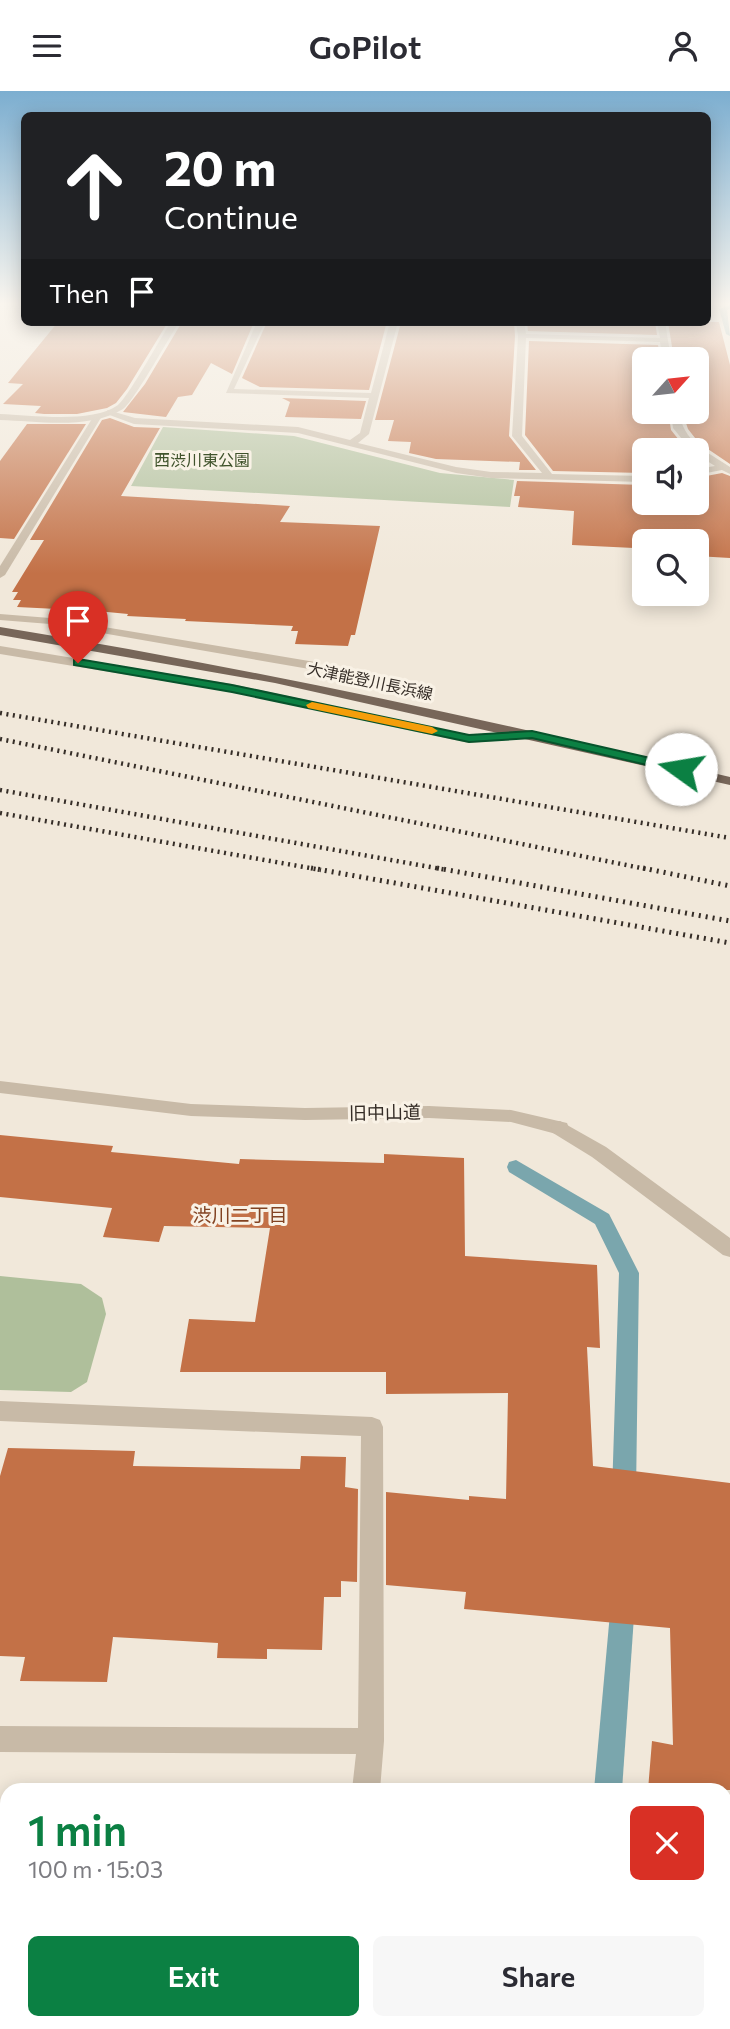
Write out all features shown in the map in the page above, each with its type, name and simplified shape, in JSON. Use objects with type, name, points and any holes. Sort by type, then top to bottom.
[{"type":"main road","name":"大津能登川長浜線","points":[[0,631],[315,686],[730,781]]},
{"type":"street","points":[[0,575],[103,415],[122,406],[131,392]]},
{"type":"street","points":[[271,392],[376,396]]},
{"type":"street","points":[[352,443],[364,434],[377,392]]},
{"type":"street","points":[[519,392],[517,436],[548,475]]},
{"type":"street","points":[[0,417],[103,415],[134,421],[298,430],[456,470],[491,475],[632,478]]},
{"type":"street","points":[[677,424],[694,448],[726,469]]},
{"type":"street","points":[[0,617],[50,621],[315,666]]},
{"type":"street","points":[[0,650],[232,688],[469,739],[532,734]]},
{"type":"street","name":"旧中山道","points":[[0,1087],[191,1110],[305,1114],[429,1112],[512,1116],[560,1128],[599,1152],[729,1246]]},
{"type":"street","points":[[0,1411],[372,1427],[371,1741],[367,1783]]},
{"type":"street","points":[[0,1739],[371,1741]]},
{"type":"green space","name":"西渋川東公園","points":[[163,427],[294,436],[440,473],[514,480],[510,507],[131,486]]},
{"type":"green space","points":[[0,1276],[81,1284],[102,1298],[106,1314],[87,1382],[71,1392],[0,1390]]},
{"type":"building","points":[[15,392],[124,392],[116,403],[107,408],[77,414],[35,413],[41,406],[3,404]]},
{"type":"building","points":[[138,392],[194,392],[178,397],[166,417],[123,412]]},
{"type":"building","points":[[382,392],[512,392],[509,436],[536,470],[519,470],[520,462],[436,459],[409,453],[411,442],[388,441],[394,420],[375,420]]},
{"type":"building","points":[[527,392],[632,392],[632,424],[670,424],[677,438],[632,438],[632,473],[553,471],[525,435]]},
{"type":"building","points":[[709,392],[730,392],[730,464],[709,450],[709,438],[695,438],[686,424],[709,424]]},
{"type":"building","points":[[282,398],[366,401],[361,419],[285,417],[290,402]]},
{"type":"building","points":[[110,418],[134,427],[160,428],[121,496],[290,506],[280,522],[380,526],[355,635],[351,635],[348,646],[295,644],[298,631],[291,631],[293,626],[185,621],[186,619],[127,616],[128,614],[97,611],[17,607],[21,600],[13,600],[18,592],[12,592],[44,540],[30,540],[102,420]]},
{"type":"building","points":[[27,424],[86,424],[14,539],[0,538],[0,461]]},
{"type":"building","points":[[722,473],[730,476],[730,558],[709,557],[709,529],[632,529],[632,548],[572,545],[574,511],[518,507],[520,496],[514,496],[517,481],[632,485],[632,515],[709,515],[709,476]]},
{"type":"building","points":[[0,1135],[113,1146],[111,1152],[239,1164],[240,1159],[384,1163],[384,1154],[464,1158],[465,1256],[597,1265],[600,1348],[587,1347],[593,1466],[730,1483],[730,1783],[649,1783],[652,1741],[673,1745],[670,1628],[464,1609],[466,1592],[386,1585],[386,1492],[469,1500],[469,1496],[506,1499],[508,1393],[386,1394],[386,1372],[180,1372],[189,1319],[255,1322],[270,1228],[164,1226],[159,1242],[103,1237],[112,1208],[0,1197]]},
{"type":"building","points":[[8,1448],[135,1451],[133,1466],[300,1469],[301,1456],[346,1457],[345,1487],[358,1489],[357,1582],[341,1581],[341,1597],[324,1597],[322,1650],[267,1649],[267,1659],[217,1658],[218,1643],[113,1637],[107,1682],[20,1681],[25,1657],[0,1656],[0,1476]]},
{"type":"waterway","points":[[516,1167],[602,1219],[629,1273],[624,1493]]},
{"type":"waterway","points":[[609,1783],[623,1602]]},
{"type":"railway","points":[[0,713],[730,838]]},
{"type":"railway","points":[[0,739],[651,870]]},
{"type":"railway","points":[[0,790],[447,870]]},
{"type":"railway","points":[[0,813],[321,870]]},
{"type":"railway","points":[[311,868],[730,943]]},
{"type":"railway","points":[[437,868],[730,921]]},
{"type":"railway","points":[[643,868],[730,886]]},
{"type":"slow traffic","points":[[312,705],[432,731]]},
{"type":"district","name":"渋川二丁目","points":[[240,1215]]},
{"type":"route","points":[[78,663],[232,688],[469,739],[532,734],[681,769]]}]
